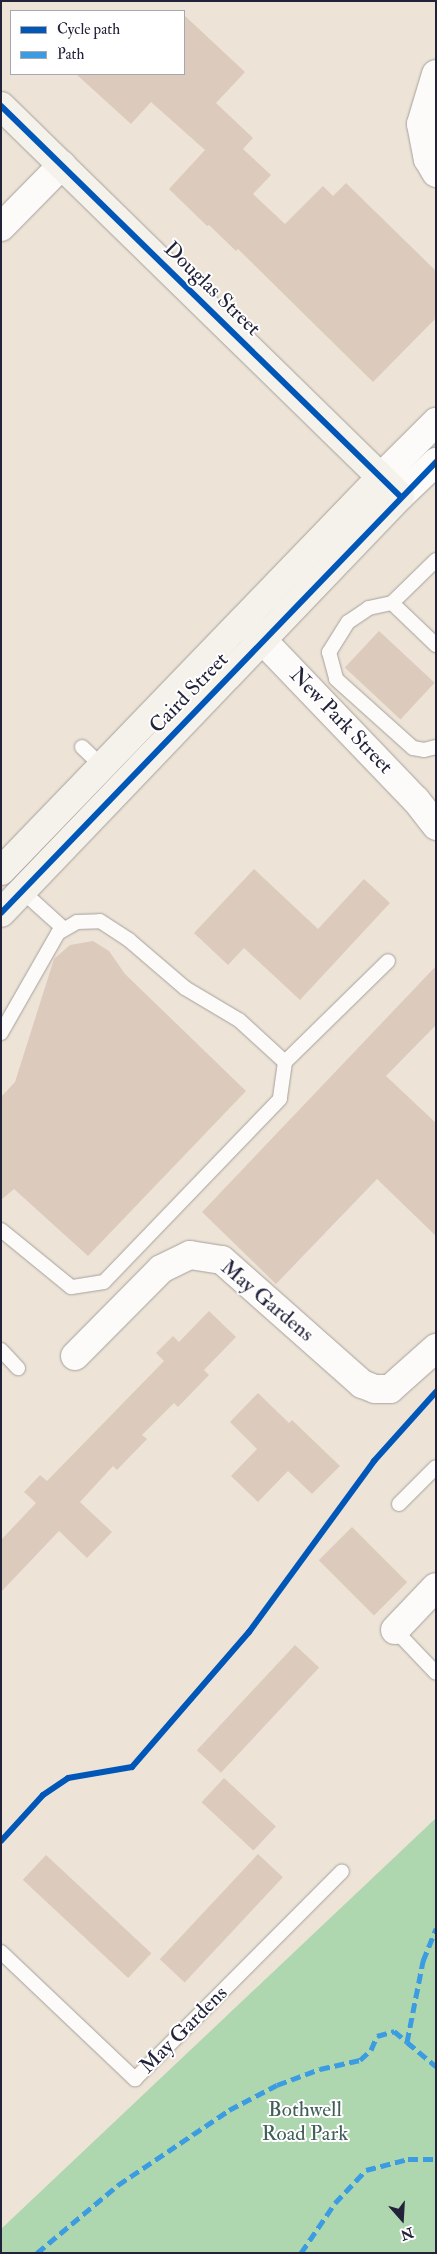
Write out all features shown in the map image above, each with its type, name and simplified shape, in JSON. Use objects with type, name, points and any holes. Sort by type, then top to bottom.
[{"type":"street","points":[[436,74],[421,124],[425,150],[436,173]]},
{"type":"street","name":"Douglas Street","points":[[1,106],[400,496]]},
{"type":"street","points":[[1,227],[62,166]]},
{"type":"street","points":[[381,477],[436,422]]},
{"type":"street","points":[[400,496],[436,462]]},
{"type":"street","name":"Caird Street","points":[[1,872],[381,477]]},
{"type":"street","name":"Caird Street","points":[[1,913],[400,496]]},
{"type":"street","name":"New Park Street","points":[[244,620],[416,800],[436,826]]},
{"type":"street","points":[[1,872],[22,891]]},
{"type":"street","name":"May Gardens","points":[[75,1356],[162,1269],[190,1255],[222,1260],[362,1384],[374,1389],[390,1389],[436,1348]]},
{"type":"street","points":[[395,1630],[436,1587]]},
{"type":"lane","points":[[436,560],[392,603],[369,608],[348,622],[330,652],[331,665],[336,679],[346,689],[413,748],[424,750],[436,747]]},
{"type":"lane","points":[[392,603],[436,645]]},
{"type":"lane","points":[[82,747],[102,766]]},
{"type":"lane","points":[[22,891],[63,928]]},
{"type":"lane","points":[[1,1033],[37,967],[63,928],[77,922],[100,921],[129,940],[185,988],[239,1020],[285,1062]]},
{"type":"lane","points":[[1,1230],[71,1287],[104,1282],[280,1099],[285,1062],[388,961]]},
{"type":"lane","points":[[1,1350],[18,1368]]},
{"type":"lane","points":[[399,1504],[436,1467]]},
{"type":"lane","points":[[395,1630],[436,1672]]},
{"type":"lane","name":"May Gardens","points":[[1,1952],[135,2079],[342,1871]]},
{"type":"green space","name":"Bothwell Road Park","points":[[436,1818],[436,2253],[1,2253],[1,2229]]},
{"type":"building","points":[[185,16],[245,72],[216,103],[253,138],[243,149],[271,175],[253,194],[285,224],[323,186],[333,196],[346,183],[436,271],[436,318],[373,382],[238,249],[236,251],[209,225],[207,226],[169,189],[205,150],[151,102],[131,124],[77,75],[185,75]]},
{"type":"building","points":[[379,631],[435,683],[400,719],[345,668]]},
{"type":"building","points":[[254,869],[318,929],[364,879],[390,903],[300,1000],[244,948],[228,965],[194,933]]},
{"type":"building","points":[[93,941],[109,951],[125,974],[246,1091],[88,1256],[14,1189],[1,1200],[1,1097],[15,1082],[54,959],[70,945]]},
{"type":"building","points":[[436,966],[436,1025],[386,1076],[436,1123],[436,1236],[377,1179],[276,1284],[202,1212]]},
{"type":"building","points":[[209,1311],[236,1337],[204,1370],[209,1375],[178,1407],[174,1403],[142,1435],[147,1439],[117,1470],[113,1466],[80,1502],[112,1532],[87,1558],[59,1531],[1,1592],[1,1540],[36,1503],[24,1492],[40,1475],[47,1481],[164,1361],[156,1353],[173,1336],[179,1342]]},
{"type":"building","points":[[258,1393],[289,1423],[292,1420],[340,1466],[312,1494],[288,1471],[258,1502],[231,1476],[257,1449],[230,1422]]},
{"type":"building","points":[[352,1527],[407,1582],[374,1615],[319,1560]]},
{"type":"building","points":[[295,1645],[319,1668],[221,1773],[197,1750]]},
{"type":"building","points":[[224,1778],[276,1826],[253,1851],[201,1802]]},
{"type":"building","points":[[258,1854],[283,1877],[185,1983],[160,1959]]},
{"type":"building","points":[[46,1855],[151,1953],[128,1978],[23,1880]]},
{"type":"marked path","points":[[37,2253],[118,2185],[229,2110],[277,2085],[320,2069],[360,2060],[371,2050],[377,2036],[394,2031],[407,2042],[423,1961],[436,1929]]},
{"type":"marked path","points":[[407,2042],[436,2066]]},
{"type":"marked path","points":[[301,2253],[335,2203],[366,2170],[408,2159],[436,2159]]},
{"type":"cycle path","points":[[1,106],[400,496]]},
{"type":"cycle path","points":[[1,913],[436,462]]},
{"type":"cycle path","points":[[1,1841],[43,1795],[68,1778],[132,1767],[249,1632],[374,1461],[436,1392]]}]
